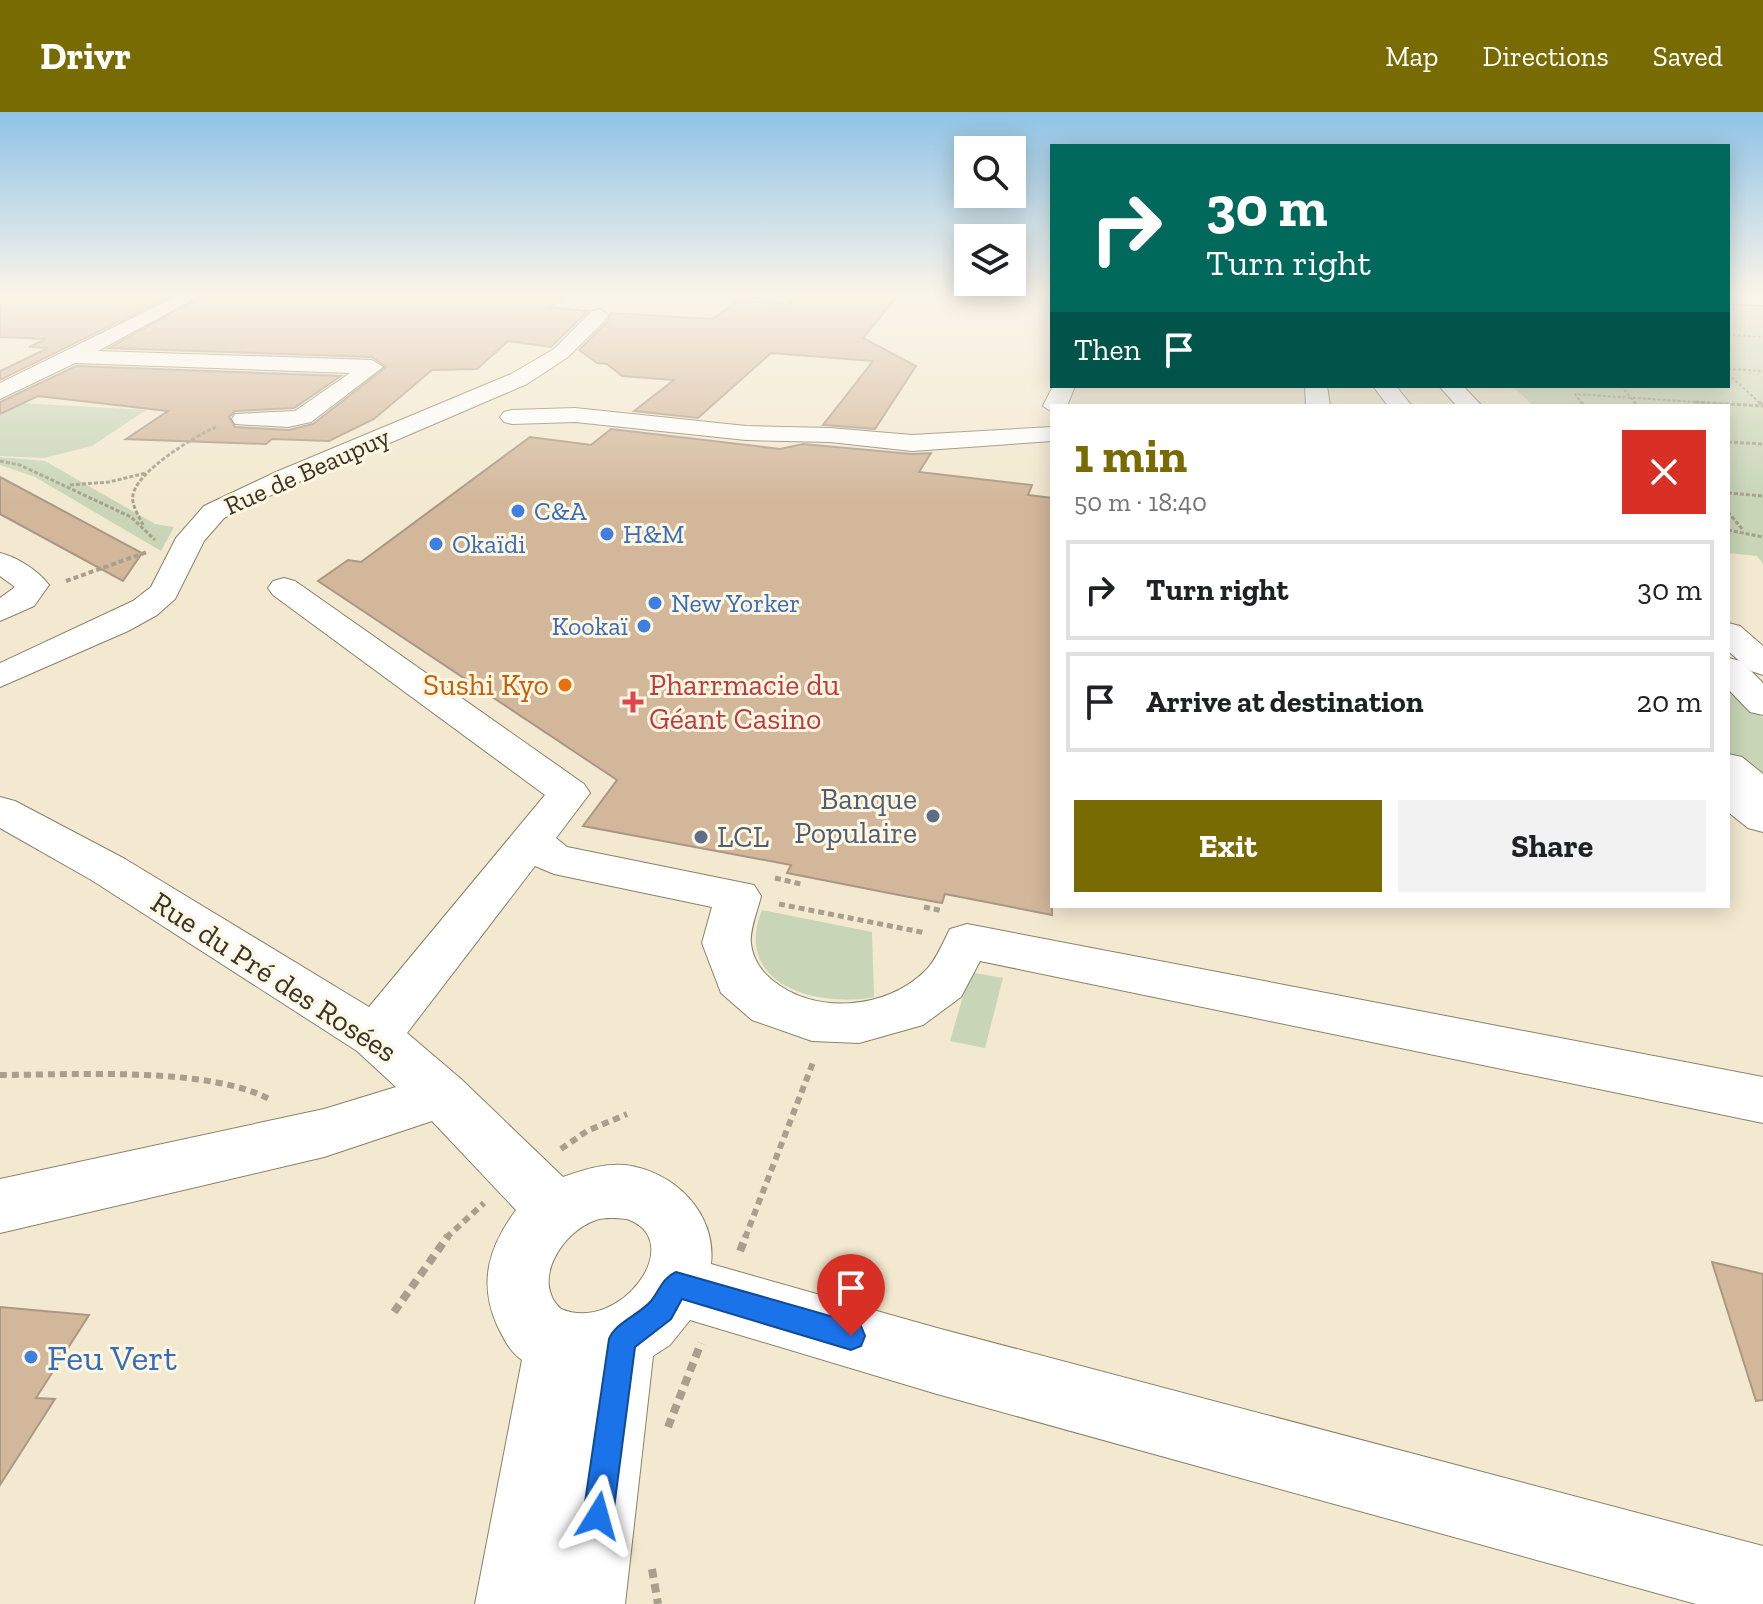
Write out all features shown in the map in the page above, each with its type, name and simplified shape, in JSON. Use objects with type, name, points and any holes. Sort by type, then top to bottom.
[{"type":"street","points":[[0,392],[57,363]]},
{"type":"street","points":[[244,419],[303,417],[372,367],[252,363]]},
{"type":"street","name":"Rue de Beaupuy","points":[[0,676],[145,608],[164,592],[191,538],[207,518],[224,506],[519,379],[545,363]]},
{"type":"street","points":[[519,379],[564,398],[746,433],[830,435],[912,443],[1049,426]]},
{"type":"street","points":[[1386,388],[1398,404]]},
{"type":"street","points":[[1452,388],[1468,404]]},
{"type":"street","points":[[512,417],[564,398]]},
{"type":"street","points":[[0,562],[33,585],[28,595],[0,611]]},
{"type":"street","points":[[284,588],[569,793],[375,1036]]},
{"type":"street","points":[[1730,635],[1763,664]]},
{"type":"street","points":[[1730,671],[1763,704]]},
{"type":"street","points":[[1730,768],[1763,794]]},
{"type":"street","points":[[1730,793],[1763,818]]},
{"type":"street","name":"Rue du Pré des Rosées","points":[[0,810],[109,870],[375,1036],[442,1095],[557,1211]]},
{"type":"street","points":[[531,840],[554,859],[738,896],[730,911],[726,933],[727,954],[734,973],[765,1005],[801,1020],[859,1024],[889,1018],[912,1008],[935,994],[952,977],[967,941],[1763,1100]]},
{"type":"street","points":[[0,1206],[289,1142],[403,1110],[442,1095]]},
{"type":"street","points":[[627,1192],[653,1200],[674,1221],[682,1248],[676,1285],[661,1309],[642,1328],[590,1341],[535,1330],[520,1310],[515,1279],[525,1247],[542,1223],[557,1211],[595,1193],[627,1192]]},
{"type":"street","points":[[676,1285],[937,1361],[1763,1584]]},
{"type":"street","points":[[514,1604],[590,1341]]},
{"type":"street","points":[[586,1604],[590,1341]]},
{"type":"path","points":[[1730,371],[1763,371]]},
{"type":"path","points":[[1730,373],[1763,406]]},
{"type":"path","points":[[1623,388],[1636,404]]},
{"type":"path","points":[[1582,404],[1575,394],[1763,406]]},
{"type":"path","points":[[146,529],[134,504],[133,493],[147,473],[207,431],[244,419]]},
{"type":"path","points":[[1730,442],[1763,444]]},
{"type":"path","points":[[0,461],[20,465],[131,517],[161,547]]},
{"type":"path","points":[[64,485],[109,482],[147,473]]},
{"type":"path","points":[[1730,493],[1763,496]]},
{"type":"path","points":[[1730,514],[1744,531]]},
{"type":"path","points":[[1730,530],[1763,537]]},
{"type":"path","points":[[28,595],[191,538]]},
{"type":"path","points":[[738,896],[967,941]]},
{"type":"path","points":[[0,1075],[216,1081],[247,1087],[270,1097],[289,1142]]},
{"type":"green space","points":[[1730,363],[1763,363],[1763,564],[1757,556],[1730,553],[1730,404],[1532,404],[1514,388],[1730,388]]},
{"type":"green space","points":[[0,402],[146,410],[92,446],[44,458],[0,456]]},
{"type":"green space","points":[[0,457],[45,461],[155,524],[174,527],[161,551],[35,477],[0,465]]},
{"type":"green space","points":[[1730,686],[1763,718],[1763,782],[1730,756]]},
{"type":"green space","points":[[762,910],[872,932],[874,997],[828,999],[785,986],[769,973],[759,957],[756,936]]},
{"type":"green space","points":[[970,972],[1003,978],[985,1048],[950,1041]]},
{"type":"building","points":[[17,363],[35,363],[0,380],[0,371]]},
{"type":"building","points":[[380,363],[484,363],[477,369],[432,370],[374,419],[329,441],[272,439],[266,444],[126,439],[168,411],[38,396],[0,414],[0,402],[76,366],[341,376],[294,408],[235,411],[229,417],[235,427],[289,430],[313,424],[386,367]]},
{"type":"building","points":[[597,363],[760,363],[698,418],[634,411],[674,380],[622,376],[607,364]]},
{"type":"building","points":[[872,363],[910,363],[916,366],[875,429],[823,425]]},
{"type":"building","points":[[611,429],[780,449],[803,444],[931,453],[919,472],[1032,485],[1028,495],[1050,498],[1052,915],[945,894],[942,903],[904,896],[787,873],[791,865],[583,826],[617,780],[318,581],[348,560],[361,562],[530,437],[591,445]]},
{"type":"building","points":[[0,477],[142,553],[123,581],[0,514]]},
{"type":"building","points":[[1712,1262],[1763,1274],[1763,1400],[1756,1401]]},
{"type":"building","name":"Feu Vert","points":[[0,1307],[89,1315],[36,1398],[55,1399],[0,1485]]},
{"type":"place","name":"C&A","points":[[518,511]]},
{"type":"place","name":"H&M","points":[[607,534]]},
{"type":"place","name":"Okaïdi","points":[[436,544]]},
{"type":"place","name":"New Yorker","points":[[655,603]]},
{"type":"place","name":"Kookaï","points":[[644,626]]},
{"type":"place","name":"Sushi Kyo","points":[[565,685]]},
{"type":"place","name":"Pharrmacie du Géant Casino","points":[[633,702]]},
{"type":"place","name":"Banque Populaire","points":[[933,816]]},
{"type":"place","name":"LCL","points":[[701,837]]},
{"type":"place","name":"Feu Vert","points":[[31,1357]]},
{"type":"route","points":[[598,1516],[622,1339],[642,1328],[661,1309],[676,1285],[851,1336]]}]
